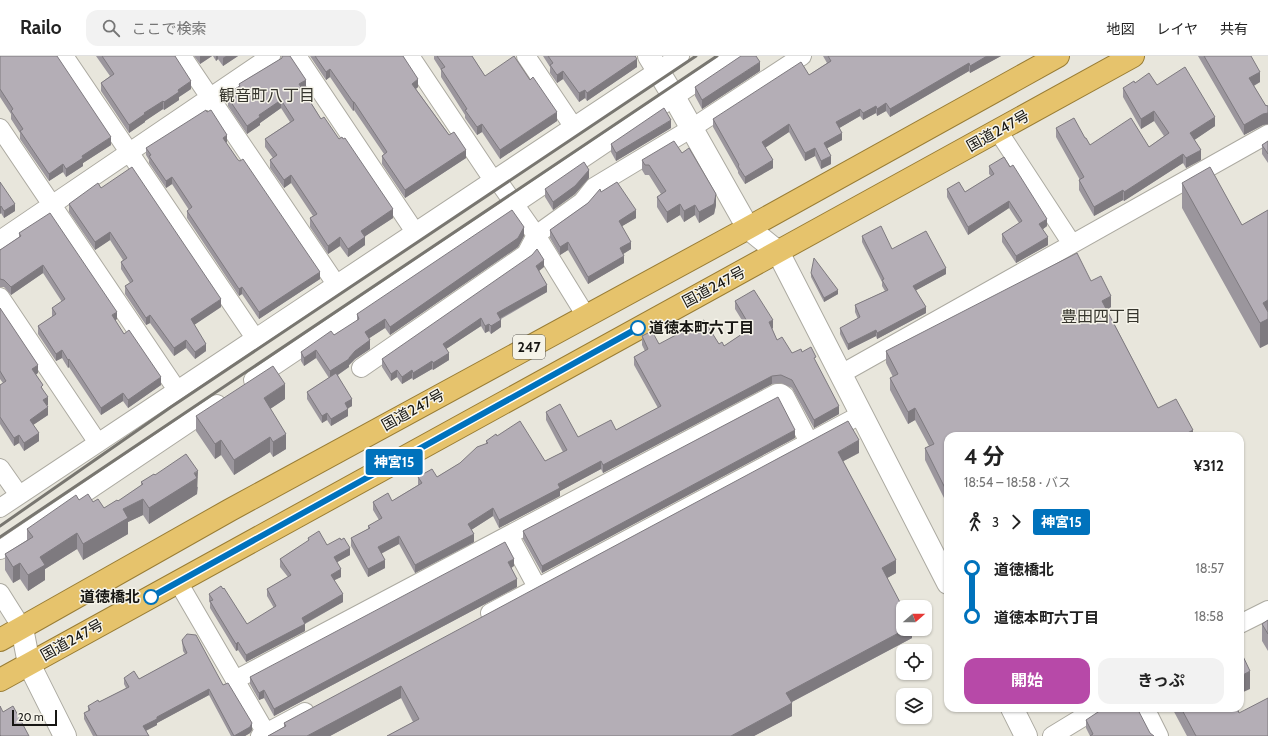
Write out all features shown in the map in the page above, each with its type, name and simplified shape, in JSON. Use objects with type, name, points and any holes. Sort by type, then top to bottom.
[{"type":"highway","name":"国道247号","points":[[0,640],[230,510],[748,228],[1058,56]]},
{"type":"highway","name":"国道247号","points":[[0,680],[1133,56]]},
{"type":"street","points":[[64,56],[255,338]]},
{"type":"street","points":[[182,56],[336,284]]},
{"type":"street","points":[[0,240],[271,56]]},
{"type":"street","points":[[297,56],[415,232]]},
{"type":"street","points":[[410,56],[495,179],[516,204],[586,316]]},
{"type":"street","points":[[526,56],[573,126]]},
{"type":"street","points":[[0,508],[573,126],[653,63],[680,56]]},
{"type":"street","points":[[0,550],[735,56]]},
{"type":"street","points":[[361,368],[526,254],[536,235],[582,202],[594,187],[692,128],[802,56]]},
{"type":"street","points":[[653,63],[692,128],[748,228],[778,252],[944,575]]},
{"type":"street","points":[[0,128],[177,390]]},
{"type":"street","points":[[998,131],[1072,244]]},
{"type":"street","points":[[841,374],[1267,136]]},
{"type":"street","points":[[0,297],[98,443]]},
{"type":"street","points":[[235,680],[777,393],[781,393],[785,396],[809,442]]},
{"type":"street","points":[[474,621],[862,414]]},
{"type":"street","points":[[0,468],[18,495]]},
{"type":"street","points":[[509,535],[537,587]]},
{"type":"street","points":[[178,582],[235,680],[263,734],[321,703]]},
{"type":"street","points":[[0,593],[22,628],[29,664],[65,736]]},
{"type":"street","points":[[1244,622],[1268,610]]},
{"type":"street","points":[[1014,712],[1026,736]]},
{"type":"street","points":[[1052,736],[1091,712]]},
{"type":"street","points":[[1147,712],[1159,736]]},
{"type":"building","points":[[0,56],[57,56],[111,137],[82,156],[83,158],[66,169],[63,164],[49,174],[20,131],[23,129],[11,111],[13,109],[0,89]]},
{"type":"building","points":[[102,56],[175,56],[191,81],[178,90],[179,92],[144,113],[145,114],[129,125],[101,83],[114,74]]},
{"type":"building","points":[[282,56],[290,56],[306,80],[299,84],[321,119],[324,117],[339,139],[342,137],[343,139],[345,138],[393,209],[361,231],[365,237],[348,249],[340,237],[328,246],[310,218],[317,214],[291,175],[284,180],[270,160],[277,155],[265,139],[294,120],[281,100],[259,115],[260,117],[247,126],[228,98],[230,96],[228,93],[240,86],[239,84],[282,58]]},
{"type":"building","points":[[315,56],[403,56],[418,79],[412,84],[449,135],[454,132],[466,150],[405,190],[382,156],[387,152],[354,102],[330,69],[326,72]]},
{"type":"building","points":[[437,56],[472,56],[485,76],[514,56],[530,80],[533,77],[557,112],[500,150],[482,124],[477,127],[465,110],[467,109],[441,69],[445,67]]},
{"type":"building","points":[[548,56],[635,56],[637,59],[587,93],[585,90],[579,93],[563,71],[557,75],[550,65],[553,63]]},
{"type":"building","points":[[741,56],[756,56],[760,62],[702,100],[695,87]]},
{"type":"building","points":[[828,56],[987,56],[970,66],[969,63],[890,109],[886,103],[877,109],[876,106],[863,113],[860,109],[836,122],[842,133],[824,143],[831,156],[821,161],[815,148],[805,153],[789,124],[762,142],[773,160],[745,177],[713,119],[801,62],[809,75],[831,61]]},
{"type":"building","points":[[1204,56],[1251,56],[1260,72],[1249,78],[1266,106],[1267,105],[1268,113],[1263,114],[1244,125]]},
{"type":"building","points":[[1185,67],[1215,117],[1190,133],[1201,150],[1186,158],[1183,154],[1124,192],[1123,190],[1094,207],[1079,180],[1084,177],[1056,128],[1074,118],[1090,145],[1131,118],[1149,147],[1169,133],[1154,111],[1141,119],[1123,88],[1134,81],[1135,83],[1149,73],[1157,85]]},
{"type":"building","points":[[664,108],[671,120],[616,153],[611,144]]},
{"type":"building","points":[[206,110],[207,112],[211,110],[227,135],[223,138],[238,160],[240,161],[243,159],[320,272],[259,312],[242,287],[239,289],[187,211],[192,207],[172,177],[166,181],[149,156],[151,155],[146,148]]},
{"type":"building","points":[[674,141],[682,153],[689,148],[716,194],[714,204],[699,212],[695,205],[684,211],[680,204],[667,212],[657,197],[666,191],[649,165],[645,165],[642,160]]},
{"type":"building","points":[[1268,141],[1268,154],[1262,145]]},
{"type":"building","points":[[1004,157],[1010,167],[1013,165],[1047,219],[1039,224],[1048,237],[1016,256],[1002,234],[1022,221],[1009,201],[968,227],[947,189],[959,182],[965,192],[994,174],[989,166]]},
{"type":"building","points":[[584,162],[589,170],[575,186],[553,202],[545,189]]},
{"type":"building","points":[[132,167],[221,299],[191,319],[206,344],[195,352],[186,340],[174,348],[150,315],[146,318],[125,286],[133,281],[121,262],[127,258],[110,232],[95,242],[69,204],[98,183],[101,188]]},
{"type":"building","points":[[1210,167],[1242,225],[1268,210],[1268,300],[1263,303],[1268,312],[1268,319],[1260,323],[1182,183]]},
{"type":"building","points":[[0,182],[15,204],[4,211],[1,206],[0,207]]},
{"type":"building","points":[[617,182],[636,210],[619,221],[631,242],[620,248],[624,256],[588,277],[568,242],[560,247],[550,230],[588,203],[600,189],[601,192]]},
{"type":"building","points":[[512,210],[524,227],[518,238],[390,327],[385,319],[365,332],[370,340],[355,351],[349,359],[330,371],[316,350],[304,358],[301,352],[331,331],[334,335],[359,319],[357,314]]},
{"type":"building","points":[[50,213],[117,312],[112,315],[124,334],[129,330],[161,377],[128,400],[123,393],[101,408],[69,359],[68,360],[62,350],[56,354],[38,326],[56,314],[52,308],[65,299],[43,265],[11,287],[4,280],[0,279],[0,250],[21,236],[19,233]]},
{"type":"building","points":[[881,226],[892,249],[926,231],[946,268],[913,286],[926,307],[877,333],[876,330],[848,344],[840,328],[860,317],[855,305],[888,290],[862,236]]},
{"type":"building","points":[[537,249],[544,260],[536,266],[547,285],[497,313],[501,320],[491,326],[489,324],[485,326],[481,318],[443,344],[449,353],[433,363],[432,361],[413,373],[412,370],[402,377],[397,370],[391,374],[382,359],[532,255]]},
{"type":"building","points":[[1077,253],[1091,281],[1101,276],[1111,296],[1102,301],[1158,408],[1176,399],[1193,430],[1189,432],[944,432],[944,486],[925,448],[934,444],[915,408],[908,412],[890,378],[898,374],[886,351]]},
{"type":"building","points":[[814,258],[838,290],[824,298],[811,273]]},
{"type":"building","points":[[754,290],[773,320],[769,322],[777,340],[782,337],[792,353],[801,349],[802,352],[811,347],[816,357],[814,358],[839,406],[814,420],[792,380],[781,375],[772,376],[603,465],[601,461],[558,484],[560,488],[499,520],[493,508],[468,524],[474,534],[415,565],[399,536],[378,547],[385,560],[368,569],[351,538],[370,528],[368,526],[382,518],[373,502],[388,493],[392,501],[422,483],[418,477],[432,469],[437,477],[460,463],[477,447],[488,443],[486,441],[496,434],[497,436],[520,421],[545,461],[567,450],[546,412],[560,404],[578,437],[611,420],[616,430],[661,406],[634,357],[648,349],[642,336],[652,331],[659,344],[704,320],[719,344],[722,342],[724,346],[751,328],[735,301]]},
{"type":"building","points":[[0,308],[38,365],[32,369],[43,385],[41,387],[48,397],[43,400],[48,407],[30,420],[39,433],[24,443],[19,435],[14,438],[0,417],[0,385],[6,381],[0,371]]},
{"type":"building","points":[[273,366],[285,384],[264,398],[286,434],[273,442],[270,437],[234,460],[221,440],[215,444],[196,416]]},
{"type":"building","points":[[336,373],[352,399],[345,403],[348,409],[331,419],[327,413],[322,416],[307,392]]},
{"type":"building","points":[[778,397],[795,430],[542,566],[523,531]]},
{"type":"building","points":[[848,421],[859,440],[838,452],[896,560],[882,568],[899,600],[896,600],[896,634],[786,693],[792,703],[731,736],[387,736],[419,719],[401,686],[307,736],[268,736],[286,726],[284,723]]},
{"type":"building","points":[[186,454],[198,471],[194,473],[197,478],[149,508],[143,499],[123,509],[128,518],[83,544],[77,533],[40,557],[45,565],[28,575],[20,563],[13,567],[5,554],[33,537],[27,529],[76,495],[79,500],[88,494],[93,502],[98,499],[104,508],[117,500],[118,501],[143,484],[141,482],[154,474],[155,475]]},
{"type":"building","points":[[319,531],[327,545],[340,538],[341,540],[344,538],[350,548],[334,557],[341,569],[331,575],[343,594],[302,618],[305,624],[246,655],[238,642],[236,644],[217,613],[210,601],[213,600],[209,594],[221,586],[223,589],[224,588],[247,624],[276,606],[267,589],[291,575],[280,559],[309,540],[308,538]]},
{"type":"building","points":[[505,542],[514,559],[508,562],[517,579],[274,709],[264,690],[259,693],[250,677]]},
{"type":"building","points":[[1268,620],[1268,634],[1262,624]]},
{"type":"building","points":[[187,634],[196,635],[223,685],[228,683],[252,723],[250,727],[234,736],[209,689],[143,726],[149,736],[97,736],[84,713],[90,710],[88,706],[98,700],[99,702],[129,687],[124,678],[134,671],[139,679],[187,653],[182,640]]},
{"type":"building","points":[[1244,658],[1250,671],[1244,674]]},
{"type":"building","points":[[1268,698],[1268,736],[1196,736],[1183,712],[1239,713],[1244,712],[1244,710]]},
{"type":"building","points":[[0,706],[3,712],[13,706],[29,736],[0,735]]},
{"type":"building","points":[[1098,712],[1139,712],[1150,733],[1154,736],[1090,736],[1093,734],[1086,720]]},
{"type":"railway","points":[[0,526],[171,407],[696,56]]},
{"type":"railway","points":[[0,537],[717,56]]},
{"type":"bus line","name":"神宮15","points":[[151,597],[638,328]]},
{"type":"place","name":"道徳本町六丁目","points":[[638,328]]},
{"type":"place","name":"道徳橋北","points":[[151,597]]},
{"type":"district","name":"観音町八丁目","points":[[267,95]]},
{"type":"district","name":"豊田四丁目","points":[[1101,316]]}]
